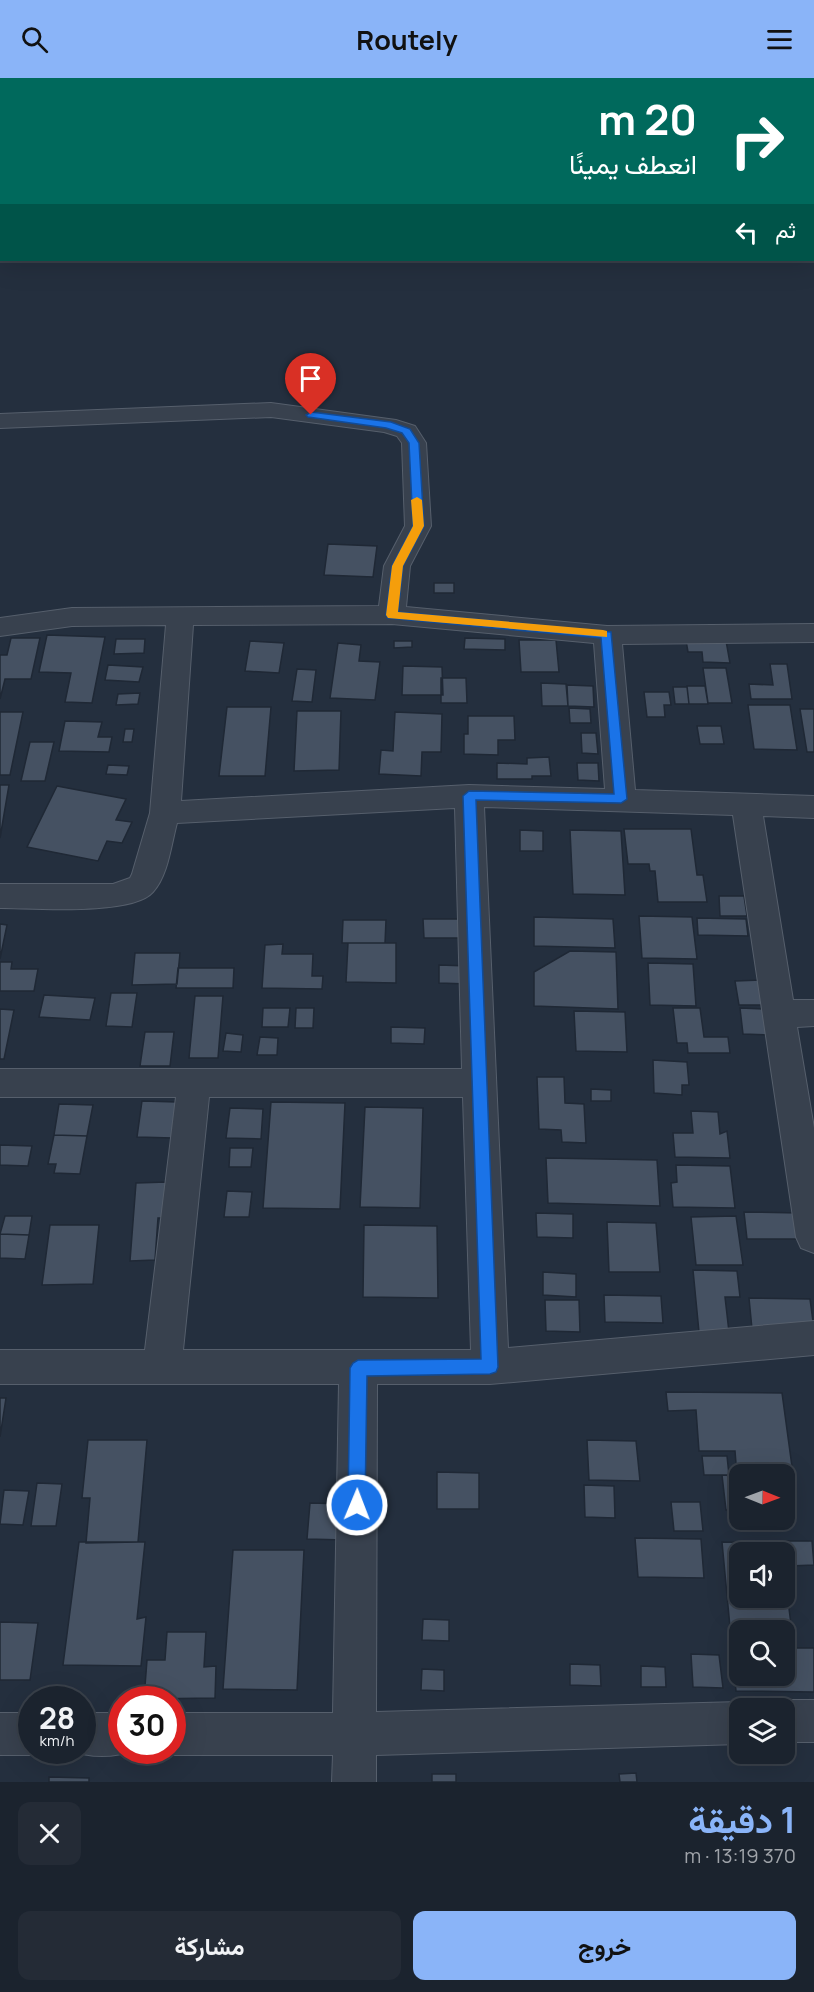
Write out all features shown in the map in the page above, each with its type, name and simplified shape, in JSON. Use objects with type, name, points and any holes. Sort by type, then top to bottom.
[{"type":"street","points":[[0,421],[271,410],[387,425],[406,431],[414,443],[418,526],[398,566],[392,615]]},
{"type":"street","points":[[0,627],[72,617],[392,615],[607,635],[814,633]]},
{"type":"street","points":[[0,896],[115,896],[141,886],[147,877],[165,813],[180,616]]},
{"type":"street","points":[[607,635],[621,799]]},
{"type":"street","points":[[165,813],[469,796],[621,799],[814,807]]},
{"type":"street","points":[[469,796],[490,1367]]},
{"type":"street","points":[[746,804],[814,1237]]},
{"type":"street","points":[[778,1014],[814,1013]]},
{"type":"street","points":[[0,1083],[479,1083]]},
{"type":"street","points":[[162,1368],[194,1083]]},
{"type":"street","points":[[0,1367],[490,1367],[814,1338]]},
{"type":"street","points":[[354,1782],[358,1368]]},
{"type":"street","points":[[795,1721],[814,1721]]},
{"type":"street","points":[[186,1734],[353,1734],[729,1723]]},
{"type":"street","points":[[0,1734],[18,1734]]},
{"type":"building","points":[[328,544],[377,546],[373,577],[324,575]]},
{"type":"building","points":[[434,583],[454,583],[454,593],[434,593]]},
{"type":"building","points":[[47,635],[105,637],[92,703],[65,702],[71,673],[39,672]]},
{"type":"building","points":[[685,635],[725,635],[730,663],[703,662],[702,652],[688,652]]},
{"type":"building","points":[[11,638],[40,638],[31,679],[5,679],[0,699],[0,655],[7,655]]},
{"type":"building","points":[[465,638],[505,639],[505,650],[464,649]]},
{"type":"building","points":[[116,639],[145,639],[144,653],[114,654]]},
{"type":"building","points":[[519,640],[556,640],[559,672],[521,672]]},
{"type":"building","points":[[250,641],[284,643],[279,673],[245,671]]},
{"type":"building","points":[[394,641],[412,641],[412,647],[394,648]]},
{"type":"building","points":[[338,643],[361,645],[359,661],[380,662],[375,700],[330,698]]},
{"type":"building","points":[[770,664],[787,664],[792,699],[751,699],[749,684],[773,685]]},
{"type":"building","points":[[108,665],[143,667],[139,682],[105,680]]},
{"type":"building","points":[[403,666],[442,667],[443,695],[402,695]]},
{"type":"building","points":[[703,668],[726,668],[732,703],[708,703]]},
{"type":"building","points":[[297,669],[316,670],[312,702],[292,701]]},
{"type":"building","points":[[441,678],[466,678],[467,703],[441,703]]},
{"type":"building","points":[[541,683],[566,684],[568,706],[542,706]]},
{"type":"building","points":[[567,685],[593,686],[594,707],[568,706]]},
{"type":"building","points":[[687,686],[705,686],[708,704],[689,704]]},
{"type":"building","points":[[673,687],[687,687],[689,704],[675,704]]},
{"type":"building","points":[[644,692],[669,692],[671,705],[664,705],[665,717],[647,717]]},
{"type":"building","points":[[140,693],[138,704],[116,705],[118,694]]},
{"type":"building","points":[[748,705],[790,705],[797,750],[754,749]]},
{"type":"building","points":[[227,707],[271,707],[265,776],[219,776]]},
{"type":"building","points":[[569,708],[590,709],[591,723],[570,723]]},
{"type":"building","points":[[800,709],[814,709],[814,752],[807,752]]},
{"type":"building","points":[[297,711],[341,711],[339,770],[294,771]]},
{"type":"building","points":[[0,712],[23,712],[10,775],[0,775]]},
{"type":"building","points":[[395,712],[442,714],[441,752],[422,752],[421,776],[379,774],[381,750],[393,751]]},
{"type":"building","points":[[468,716],[514,716],[515,740],[498,740],[498,755],[464,754],[464,734],[468,734]]},
{"type":"building","points":[[65,721],[102,722],[98,737],[112,737],[109,752],[59,751]]},
{"type":"building","points":[[697,726],[721,726],[724,744],[700,744]]},
{"type":"building","points":[[125,729],[134,729],[132,742],[123,742]]},
{"type":"building","points":[[581,733],[596,733],[598,754],[582,753]]},
{"type":"building","points":[[30,742],[54,742],[45,781],[21,781]]},
{"type":"building","points":[[549,757],[551,776],[532,776],[532,779],[497,779],[497,763],[527,764],[527,758]]},
{"type":"building","points":[[577,763],[598,763],[599,781],[578,780]]},
{"type":"building","points":[[108,765],[129,766],[127,775],[106,774]]},
{"type":"building","points":[[0,785],[9,785],[0,838]]},
{"type":"building","points":[[57,786],[126,799],[116,820],[132,822],[122,843],[107,841],[98,861],[27,847]]},
{"type":"building","points":[[624,829],[691,829],[697,875],[703,875],[707,902],[658,902],[655,871],[650,871],[649,864],[628,864]]},
{"type":"building","points":[[520,830],[543,831],[543,851],[520,851]]},
{"type":"building","points":[[570,830],[621,831],[625,895],[573,894]]},
{"type":"building","points":[[719,896],[744,896],[747,916],[720,916]]},
{"type":"building","points":[[639,916],[692,917],[697,959],[642,958]]},
{"type":"building","points":[[534,917],[613,919],[615,948],[534,946]]},
{"type":"building","points":[[697,918],[746,919],[748,936],[698,935]]},
{"type":"building","points":[[423,919],[465,919],[466,938],[424,938]]},
{"type":"building","points":[[343,920],[386,920],[385,943],[342,943]]},
{"type":"building","points":[[0,924],[7,925],[0,959]]},
{"type":"building","points":[[348,943],[396,943],[396,983],[346,982]]},
{"type":"building","points":[[283,944],[282,954],[313,954],[312,976],[323,976],[322,989],[262,988],[265,945]]},
{"type":"building","points":[[570,951],[616,952],[618,1009],[534,1006],[534,972]]},
{"type":"building","points":[[135,953],[180,953],[177,984],[132,985]]},
{"type":"building","points":[[0,962],[12,962],[11,969],[38,969],[34,991],[0,991]]},
{"type":"building","points":[[648,963],[693,964],[696,1006],[650,1005]]},
{"type":"building","points":[[439,965],[468,966],[468,984],[439,983]]},
{"type":"building","points":[[178,968],[234,968],[233,988],[176,988]]},
{"type":"building","points":[[761,980],[766,1005],[739,1005],[735,981]]},
{"type":"building","points":[[111,993],[137,993],[132,1027],[106,1026]]},
{"type":"building","points":[[44,995],[95,998],[90,1020],[39,1017]]},
{"type":"building","points":[[195,996],[223,996],[218,1058],[189,1058]]},
{"type":"building","points":[[263,1008],[290,1008],[288,1027],[262,1027]]},
{"type":"building","points":[[296,1008],[314,1008],[313,1028],[295,1028]]},
{"type":"building","points":[[673,1008],[700,1008],[704,1037],[728,1037],[730,1053],[688,1053],[687,1043],[677,1043]]},
{"type":"building","points":[[740,1008],[766,1009],[770,1035],[743,1034]]},
{"type":"building","points":[[0,1009],[14,1010],[4,1059],[0,1059]]},
{"type":"building","points":[[574,1011],[625,1012],[627,1052],[576,1051]]},
{"type":"building","points":[[391,1027],[425,1028],[424,1044],[391,1043]]},
{"type":"building","points":[[145,1032],[174,1032],[170,1066],[140,1066]]},
{"type":"building","points":[[226,1033],[243,1035],[241,1052],[223,1051]]},
{"type":"building","points":[[260,1037],[278,1038],[277,1055],[257,1055]]},
{"type":"building","points":[[653,1060],[687,1062],[689,1085],[682,1085],[682,1095],[654,1093]]},
{"type":"building","points":[[537,1077],[564,1077],[565,1103],[584,1104],[586,1143],[562,1142],[561,1130],[539,1129]]},
{"type":"building","points":[[591,1089],[611,1090],[611,1101],[591,1101]]},
{"type":"building","points":[[142,1101],[177,1102],[173,1138],[137,1137]]},
{"type":"building","points":[[271,1102],[345,1103],[340,1209],[263,1208]]},
{"type":"building","points":[[59,1104],[93,1105],[87,1136],[54,1135]]},
{"type":"building","points":[[365,1107],[423,1108],[420,1208],[360,1207]]},
{"type":"building","points":[[230,1108],[263,1109],[261,1139],[226,1138]]},
{"type":"building","points":[[691,1111],[718,1112],[720,1134],[727,1131],[730,1158],[675,1157],[673,1133],[693,1133]]},
{"type":"building","points":[[54,1135],[87,1136],[80,1174],[54,1173],[56,1164],[48,1164]]},
{"type":"building","points":[[0,1145],[32,1146],[28,1166],[0,1165]]},
{"type":"building","points":[[230,1148],[253,1148],[251,1167],[229,1167]]},
{"type":"building","points":[[546,1158],[657,1160],[660,1206],[548,1203]]},
{"type":"building","points":[[676,1165],[730,1166],[735,1208],[673,1207],[671,1183],[677,1182]]},
{"type":"building","points":[[167,1182],[165,1218],[158,1218],[155,1260],[130,1261],[136,1183]]},
{"type":"building","points":[[227,1191],[252,1192],[249,1217],[224,1217]]},
{"type":"building","points":[[744,1212],[799,1213],[803,1239],[747,1239]]},
{"type":"building","points":[[536,1213],[573,1214],[573,1238],[537,1237]]},
{"type":"building","points":[[5,1216],[32,1216],[29,1235],[0,1234]]},
{"type":"building","points":[[736,1216],[743,1265],[696,1265],[691,1217]]},
{"type":"building","points":[[607,1222],[656,1223],[660,1272],[609,1272]]},
{"type":"building","points":[[50,1225],[99,1225],[93,1284],[42,1285]]},
{"type":"building","points":[[364,1225],[437,1226],[438,1298],[363,1297]]},
{"type":"building","points":[[0,1234],[29,1235],[25,1259],[0,1258]]},
{"type":"building","points":[[693,1270],[737,1271],[740,1297],[725,1297],[729,1332],[699,1332]]},
{"type":"building","points":[[543,1272],[576,1274],[576,1297],[543,1295]]},
{"type":"building","points":[[604,1295],[661,1296],[663,1323],[605,1322]]},
{"type":"building","points":[[749,1298],[810,1299],[814,1329],[752,1329]]},
{"type":"building","points":[[545,1300],[579,1300],[580,1332],[546,1331]]},
{"type":"building","points":[[666,1392],[782,1393],[792,1464],[736,1464],[735,1451],[699,1451],[696,1410],[668,1411]]},
{"type":"building","points":[[0,1398],[6,1398],[0,1437]]},
{"type":"building","points":[[88,1440],[147,1440],[138,1542],[86,1543],[90,1498],[82,1498]]},
{"type":"building","points":[[587,1440],[636,1441],[640,1481],[589,1480]]},
{"type":"building","points":[[702,1456],[727,1456],[729,1475],[704,1475]]},
{"type":"building","points":[[437,1472],[479,1473],[479,1509],[437,1509]]},
{"type":"building","points":[[722,1475],[729,1475],[729,1510],[726,1510]]},
{"type":"building","points":[[37,1483],[62,1484],[56,1526],[31,1526]]},
{"type":"building","points":[[584,1485],[614,1486],[615,1518],[585,1517]]},
{"type":"building","points":[[4,1490],[29,1491],[23,1525],[0,1524]]},
{"type":"building","points":[[671,1502],[700,1502],[703,1531],[674,1531]]},
{"type":"building","points":[[310,1503],[347,1504],[345,1540],[307,1539]]},
{"type":"building","points":[[635,1538],[701,1539],[704,1578],[638,1577]]},
{"type":"building","points":[[812,1541],[814,1565],[795,1566],[795,1542],[787,1542]]},
{"type":"building","points":[[79,1542],[145,1542],[137,1619],[146,1617],[141,1666],[63,1665]]},
{"type":"building","points":[[722,1542],[729,1542],[729,1608],[789,1608],[790,1620],[729,1620]]},
{"type":"building","points":[[233,1550],[304,1550],[297,1690],[223,1689]]},
{"type":"building","points":[[423,1619],[449,1620],[449,1641],[422,1640]]},
{"type":"building","points":[[0,1622],[38,1623],[30,1680],[0,1680]]},
{"type":"building","points":[[167,1632],[206,1632],[204,1667],[216,1666],[215,1698],[186,1698],[186,1686],[145,1686],[147,1660],[165,1660]]},
{"type":"building","points":[[795,1648],[814,1648],[814,1692],[736,1691],[736,1686],[795,1686]]},
{"type":"building","points":[[691,1654],[719,1655],[723,1688],[693,1687]]},
{"type":"building","points":[[570,1664],[600,1665],[601,1686],[570,1685]]},
{"type":"building","points":[[641,1666],[665,1667],[666,1687],[641,1687]]},
{"type":"building","points":[[422,1669],[444,1670],[444,1691],[421,1690]]},
{"type":"building","points":[[636,1773],[637,1782],[620,1782],[619,1774]]},
{"type":"building","points":[[432,1774],[456,1774],[456,1782],[432,1782]]},
{"type":"building","points":[[49,1777],[89,1778],[89,1782],[49,1782]]},
{"type":"slow traffic","points":[[417,500],[418,526],[398,566],[392,615],[603,634]]},
{"type":"route","points":[[311,415],[387,425],[406,431],[414,443],[418,526],[398,566],[392,615],[607,635],[621,799],[469,796],[490,1367],[358,1368],[357,1505]]}]
